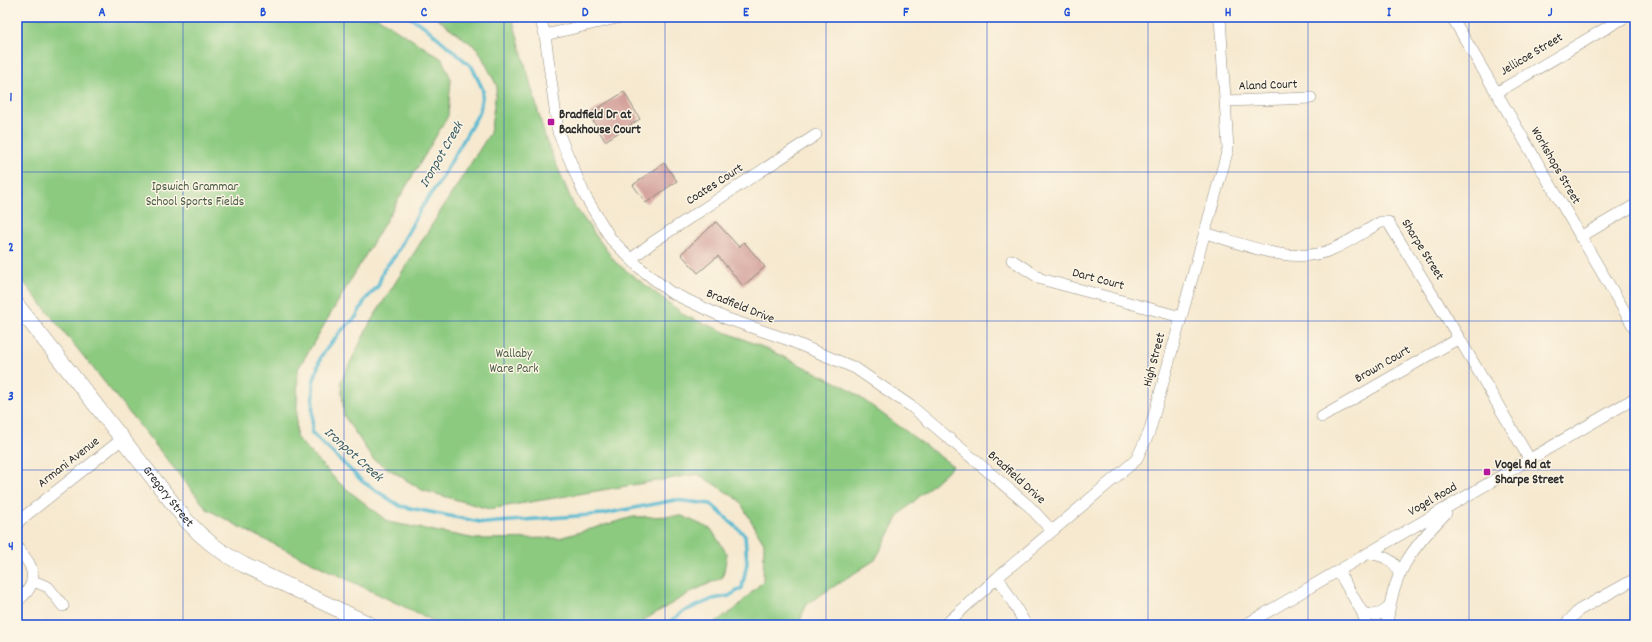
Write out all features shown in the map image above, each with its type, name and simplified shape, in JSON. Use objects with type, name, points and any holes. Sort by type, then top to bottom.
[{"type":"main road","name":"Gregory Street","points":[[17,305],[121,440],[186,520],[210,545],[232,559],[371,625]]},
{"type":"street","name":"Bradfield Drive","points":[[540,17],[545,34],[558,132],[585,196],[611,239],[670,292],[725,318],[786,340],[854,368],[912,407],[1030,507],[1052,531]]},
{"type":"street","points":[[545,34],[621,17]]},
{"type":"street","name":"High Street","points":[[945,625],[998,577],[1136,460],[1149,433],[1206,233],[1228,149],[1220,17]]},
{"type":"street","name":"Workshops Street","points":[[1452,17],[1635,329]]},
{"type":"street","name":"Jellicoe Street","points":[[1496,93],[1625,17]]},
{"type":"street","name":"Aland Court","points":[[1226,101],[1311,98]]},
{"type":"street","name":"Coates Court","points":[[632,259],[654,242],[816,135]]},
{"type":"street","points":[[1580,237],[1635,205]]},
{"type":"street","name":"Sharpe Street","points":[[1206,233],[1285,255],[1311,256],[1333,249],[1381,222],[1388,222],[1459,338],[1530,460]]},
{"type":"street","name":"Dart Court","points":[[1012,260],[1042,279],[1181,317]]},
{"type":"street","name":"Brown Court","points":[[1322,417],[1459,338]]},
{"type":"street","name":"Vogel Road","points":[[1245,625],[1635,398]]},
{"type":"street","name":"Armani Avenue","points":[[17,524],[20,520],[121,440]]},
{"type":"street","points":[[1387,625],[1388,608],[1398,575],[1421,538],[1456,503]]},
{"type":"street","points":[[17,546],[31,567],[33,581],[29,589],[17,600]]},
{"type":"street","points":[[1369,553],[1384,557],[1391,561],[1396,567],[1398,575]]},
{"type":"street","points":[[1338,571],[1362,612],[1367,625]]},
{"type":"street","points":[[998,577],[1026,625]]},
{"type":"street","points":[[1565,625],[1579,610],[1635,579]]},
{"type":"street","points":[[33,581],[48,587],[63,606]]},
{"type":"street","points":[[1362,612],[1376,615],[1388,608]]},
{"type":"green space","name":"Ipswich Grammar School Sports Fields","points":[[17,17],[377,17],[442,59],[451,79],[448,116],[298,369],[296,437],[338,482],[388,522],[476,539],[559,538],[633,517],[682,516],[711,529],[727,554],[723,577],[693,591],[644,620],[640,625],[442,625],[251,533],[207,509],[17,274]]},
{"type":"green space","name":"Wallaby Ware Park","points":[[435,17],[512,17],[546,140],[573,204],[615,262],[686,316],[765,348],[846,387],[953,466],[900,514],[875,560],[808,603],[804,608],[800,623],[803,625],[711,625],[734,610],[763,581],[764,543],[739,500],[698,474],[489,509],[422,490],[373,459],[344,416],[341,381],[371,321],[490,133],[497,86],[478,49]]},
{"type":"building","points":[[624,92],[640,119],[605,141],[589,114]]},
{"type":"building","points":[[664,163],[677,181],[646,203],[633,185]]},
{"type":"building","points":[[716,222],[739,247],[744,242],[765,267],[743,286],[718,256],[698,273],[681,254]]},
{"type":"waterway","name":"Ironpot Creek","points":[[409,17],[424,26],[472,67],[483,90],[480,111],[440,181],[420,210],[395,256],[384,269],[378,286],[365,300],[356,317],[340,332],[321,356],[313,383],[312,433],[363,482],[400,506],[485,523],[603,514],[675,500],[711,504],[745,535],[747,563],[742,588],[729,596],[713,599],[682,612],[667,625]]},
{"type":"place","name":"Bradfield Dr at Backhouse Court","points":[[551,122]]},
{"type":"place","name":"Vogel Rd at Sharpe Street","points":[[1487,472]]}]
